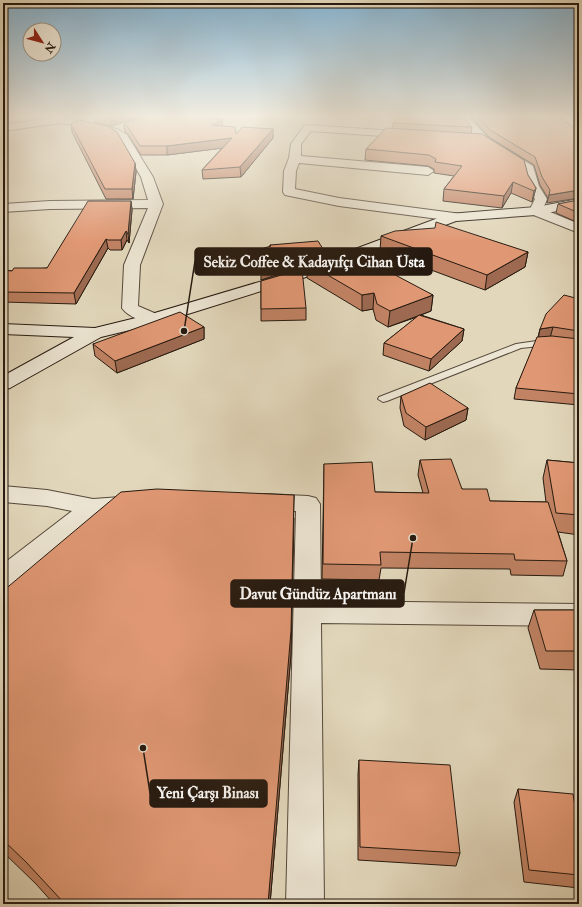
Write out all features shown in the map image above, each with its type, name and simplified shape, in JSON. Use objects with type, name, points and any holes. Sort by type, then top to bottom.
[{"type":"street","points":[[136,157],[147,177],[156,204],[132,265],[130,308],[153,319]]},
{"type":"street","points":[[512,157],[529,168],[533,186],[541,199],[536,211]]},
{"type":"street","points":[[428,171],[295,159],[290,171],[290,192],[339,202],[454,217],[536,211],[579,203]]},
{"type":"street","points":[[3,208],[50,205],[156,204]]},
{"type":"street","points":[[536,211],[579,229]]},
{"type":"street","points":[[3,384],[95,333],[153,319],[301,274],[454,217]]},
{"type":"street","points":[[3,329],[95,333]]},
{"type":"street","points":[[3,494],[47,498],[93,507],[155,503]]},
{"type":"street","points":[[240,501],[308,504],[305,904]]},
{"type":"street","points":[[3,578],[93,507]]},
{"type":"street","points":[[307,612],[579,614]]},
{"type":"lane","points":[[383,399],[519,346],[550,342],[579,346]]},
{"type":"building","points":[[88,157],[132,157],[135,163],[132,189],[105,189]]},
{"type":"building","points":[[214,157],[248,157],[240,167],[202,170]]},
{"type":"building","points":[[433,157],[520,157],[524,160],[528,175],[536,188],[534,191],[513,182],[504,196],[444,189],[462,166],[435,162],[436,159]]},
{"type":"building","points":[[535,157],[579,157],[579,190],[549,195],[550,190],[542,177]]},
{"type":"building","points":[[579,200],[579,213],[558,204]]},
{"type":"building","points":[[88,201],[131,201],[128,234],[126,231],[121,240],[106,239],[74,293],[3,292],[3,270],[12,271],[14,268],[47,268]]},
{"type":"building","points":[[436,222],[528,252],[487,275],[381,236],[395,231],[435,228]]},
{"type":"building","points":[[318,241],[323,249],[261,269],[261,249],[271,246],[270,245]]},
{"type":"building","points":[[350,251],[433,295],[390,311],[377,304],[374,293],[362,295],[307,263],[328,255],[331,259]]},
{"type":"building","points":[[302,269],[306,308],[261,309],[261,281]]},
{"type":"building","points":[[564,295],[579,299],[579,331],[553,327],[540,329],[546,314]]},
{"type":"building","points":[[180,312],[204,327],[115,361],[93,344]]},
{"type":"building","points":[[419,315],[464,329],[431,359],[384,343]]},
{"type":"building","points":[[552,336],[579,339],[579,394],[516,388],[537,337]]},
{"type":"building","points":[[430,383],[468,408],[426,427],[406,413],[401,396]]},
{"type":"building","points":[[451,459],[462,489],[487,489],[490,501],[548,502],[567,561],[515,560],[514,554],[380,552],[381,565],[323,564],[324,464],[372,462],[375,492],[429,493],[420,460]]},
{"type":"building","points":[[547,460],[579,463],[579,515],[556,513]]},
{"type":"building","points":[[157,489],[294,495],[291,631],[268,904],[65,904],[26,862],[3,840],[3,591],[121,492]]},
{"type":"building","points":[[534,610],[579,610],[579,651],[546,651]]},
{"type":"building","points":[[359,760],[450,765],[460,853],[360,847]]},
{"type":"building","points":[[518,789],[573,794],[579,829],[579,875],[529,870]]},
{"type":"place","name":"Sekiz Coffee & Kadayıfçı Cihan Usta","points":[[184,331]]},
{"type":"place","name":"Davut Gündüz Apartmanı","points":[[413,538]]},
{"type":"place","name":"Yeni Çarşı Binası","points":[[143,748]]}]
